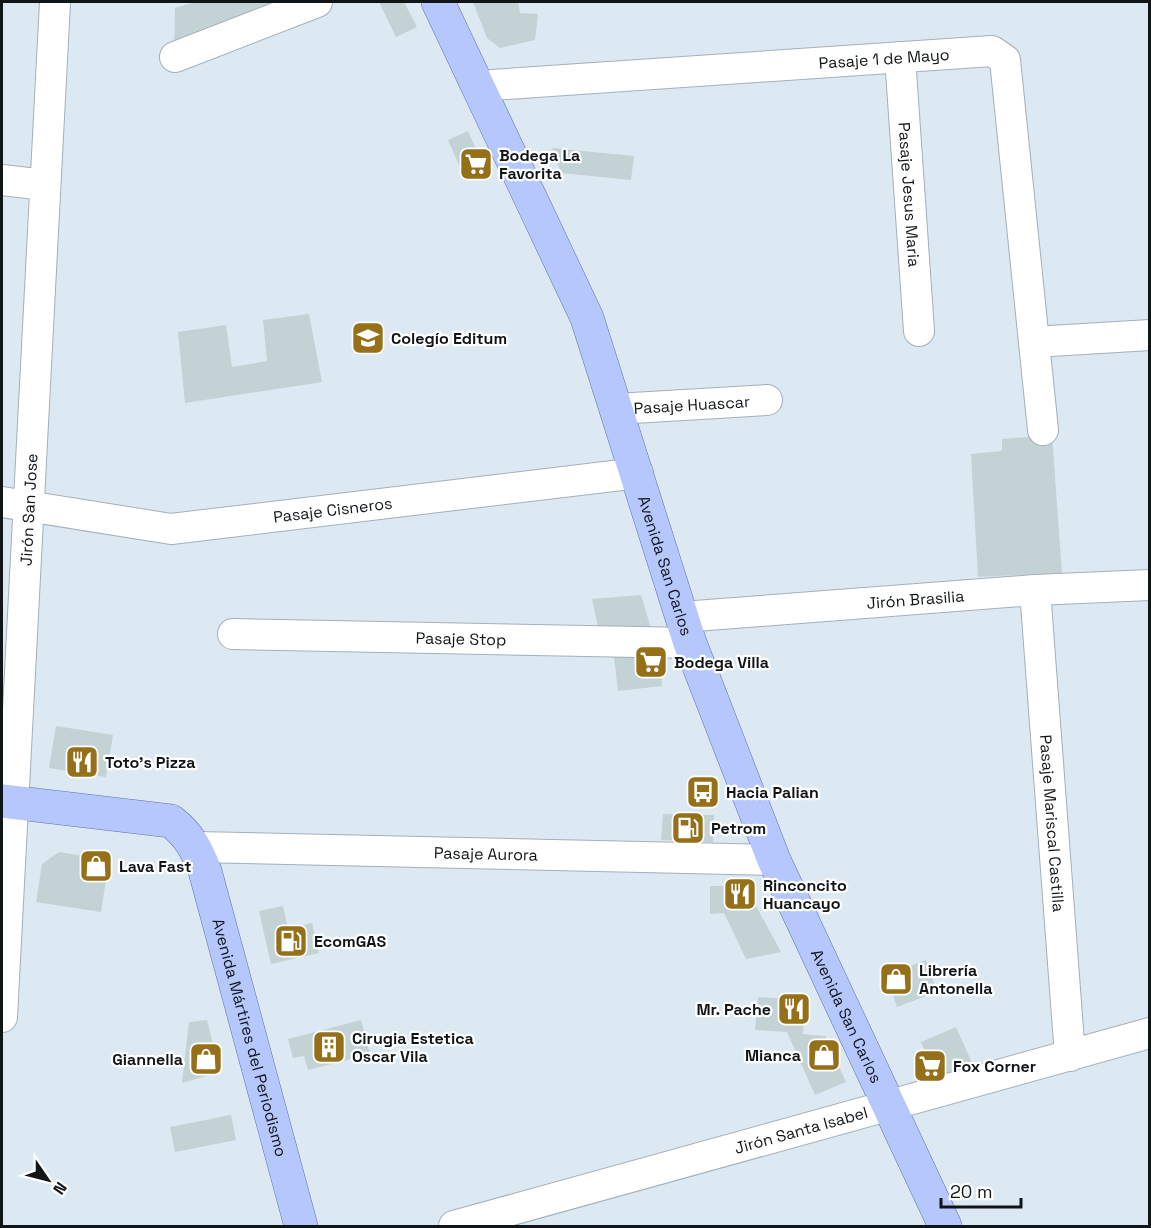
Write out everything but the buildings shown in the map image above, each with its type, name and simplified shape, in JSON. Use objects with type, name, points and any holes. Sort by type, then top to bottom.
[{"type":"main road","name":"Avenida San Carlos","points":[[438,2],[586,318],[638,473],[686,630],[774,860],[945,1227]]},
{"type":"main road","points":[[7,801],[171,821],[184,831],[196,847]]},
{"type":"main road","name":"Avenida Mártires del Periodismo","points":[[196,847],[205,871],[301,1227]]},
{"type":"street","name":"Jirón San Jose","points":[[2,1017],[15,504],[45,185],[55,2]]},
{"type":"street","points":[[175,57],[317,2]]},
{"type":"street","name":"Pasaje 1 de Mayo","points":[[477,86],[992,51],[1005,60],[1043,430]]},
{"type":"street","name":"Pasaje Jesus Maria","points":[[900,57],[919,331]]},
{"type":"street","points":[[2,180],[45,185]]},
{"type":"street","points":[[1034,342],[1149,335]]},
{"type":"street","name":"Pasaje Huascar","points":[[616,408],[767,400]]},
{"type":"street","name":"Pasaje Cisneros","points":[[15,504],[171,529],[638,473]]},
{"type":"street","name":"Jirón Brasilia","points":[[686,630],[1035,590],[1149,585]]},
{"type":"street","name":"Pasaje Mariscal Castilla","points":[[1035,590],[1070,1056]]},
{"type":"street","name":"Pasaje Stop","points":[[233,634],[686,630]]},
{"type":"street","name":"Pasaje Aurora","points":[[196,847],[774,860]]},
{"type":"street","name":"Jirón Santa Isabel","points":[[453,1227],[1149,1034]]},
{"type":"place","name":"Bodega La Favorita","points":[[476,164]]},
{"type":"place","name":"Colegío Editum","points":[[368,338]]},
{"type":"place","name":"Bodega Villa","points":[[651,662]]},
{"type":"place","name":"Toto's Pizza","points":[[82,762]]},
{"type":"place","name":"Hacia Palian","points":[[703,792]]},
{"type":"place","name":"Petrom","points":[[688,828]]},
{"type":"place","name":"Lava Fast","points":[[96,866]]},
{"type":"place","name":"Rinconcito Huancayo","points":[[740,894]]},
{"type":"place","name":"EcomGAS","points":[[291,941]]},
{"type":"place","name":"Librería Antonella","points":[[896,979]]},
{"type":"place","name":"Mr. Pache","points":[[794,1009]]},
{"type":"place","name":"Cirugia Estetica Oscar Vila","points":[[329,1047]]},
{"type":"place","name":"Mianca","points":[[824,1055]]},
{"type":"place","name":"Giannella","points":[[206,1059]]},
{"type":"place","name":"Fox Corner","points":[[930,1066]]}]
